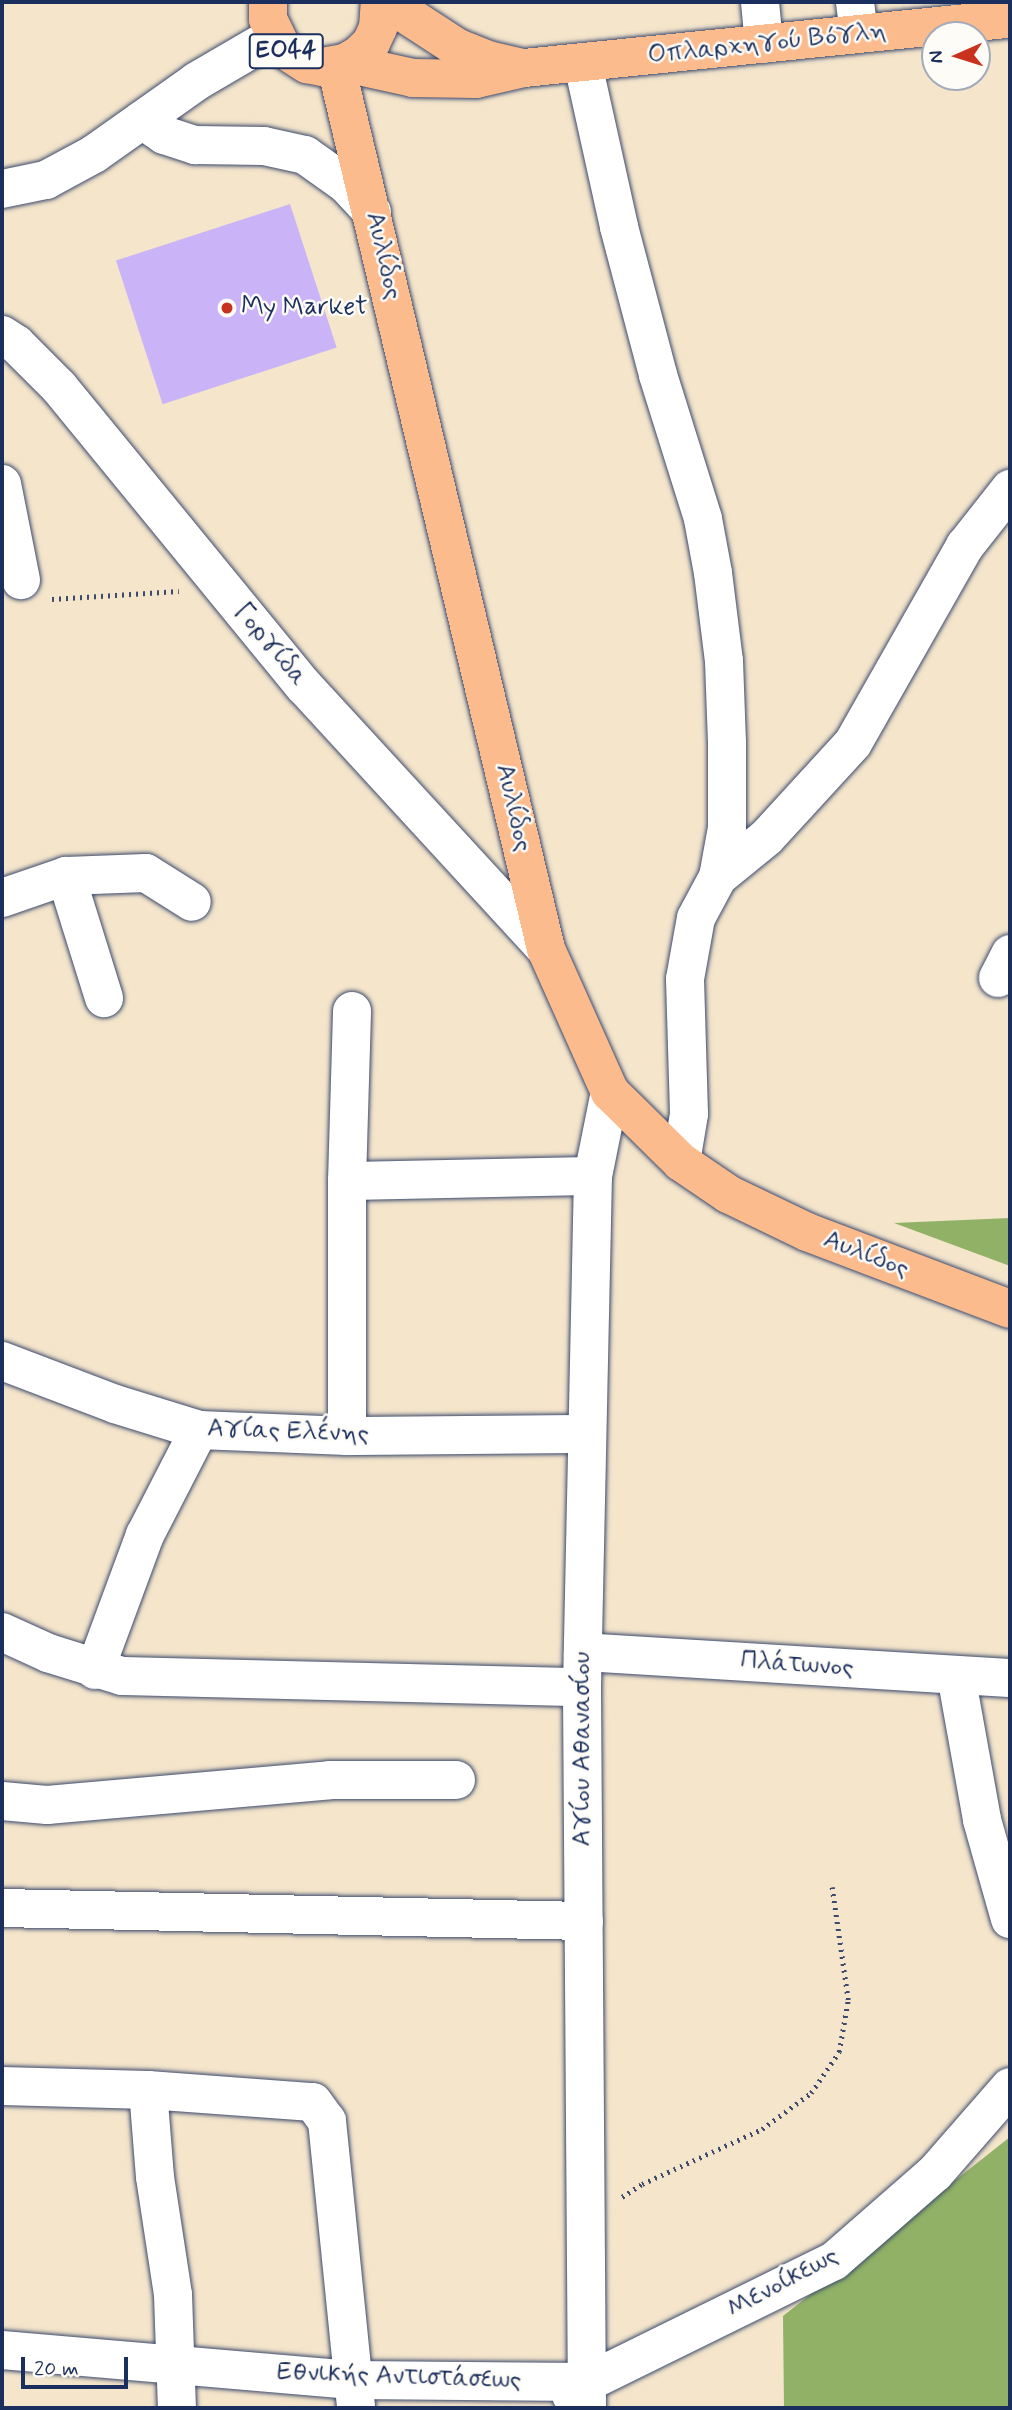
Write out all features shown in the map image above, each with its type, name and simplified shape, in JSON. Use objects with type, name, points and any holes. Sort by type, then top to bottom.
[{"type":"main road","name":"ΕΟ44","points":[[271,19],[293,58],[307,64],[341,64],[359,55],[371,43],[378,28],[380,2]]},
{"type":"main road","name":"Οπλαρχηγού Βόγλη","points":[[387,2],[456,47],[488,60],[524,68]]},
{"type":"main road","name":"Οπλαρχηγού Βόγλη","points":[[341,64],[379,73],[452,80],[476,79],[524,68],[764,44],[857,18],[1010,19]]},
{"type":"main road","name":"Αυλίδος","points":[[341,64],[372,212],[546,949],[610,1092],[681,1162],[728,1194],[807,1232],[1010,1309]]},
{"type":"street","points":[[760,2],[764,44]]},
{"type":"street","points":[[2,189],[46,180],[94,154],[197,81],[271,19]]},
{"type":"street","points":[[583,64],[619,227],[659,375],[703,519],[724,661],[727,828],[718,877],[696,918],[685,979],[689,1114],[681,1162]]},
{"type":"street","points":[[142,120],[164,135],[195,145],[264,145],[305,155],[346,184],[372,212]]},
{"type":"street","name":"Γοργίδα","points":[[2,335],[16,344],[59,387],[304,686],[546,949]]},
{"type":"street","points":[[2,484],[21,580]]},
{"type":"street","points":[[718,877],[767,837],[853,743],[965,546],[1010,489]]},
{"type":"street","points":[[2,898],[66,876],[146,873],[192,902]]},
{"type":"street","points":[[66,876],[104,998]]},
{"type":"street","points":[[347,1436],[347,1181],[352,1011]]},
{"type":"street","name":"Αγίου Αθανασίου","points":[[587,2395],[582,1669],[586,1434],[593,1177],[610,1092]]},
{"type":"street","points":[[347,1181],[593,1177]]},
{"type":"street","name":"Αγίας Ελένης","points":[[2,1361],[115,1404],[198,1430],[347,1436],[586,1434]]},
{"type":"street","points":[[95,1670],[145,1535],[198,1430]]},
{"type":"street","name":"Πλάτωνος","points":[[2,1632],[48,1653],[95,1670],[122,1676],[582,1669],[1010,1678]]},
{"type":"street","points":[[956,1675],[982,1820],[1010,1919]]},
{"type":"street","points":[[2,1801],[47,1805],[330,1780],[456,1780]]},
{"type":"street","points":[[2,1908],[584,1920]]},
{"type":"street","points":[[2,2086],[148,2090],[313,2102],[327,2121],[354,2394]]},
{"type":"street","name":"Μενοίκεως","points":[[587,2395],[834,2261],[935,2173],[1010,2087]]},
{"type":"street","points":[[148,2090],[155,2178],[173,2295],[177,2408]]},
{"type":"street","name":"Εθνικής Αντιστάσεως","points":[[2,2350],[176,2365],[354,2394],[587,2395]]},
{"type":"street","points":[[554,2408],[587,2395]]},
{"type":"path","points":[[21,580],[31,596],[58,600],[224,590]]},
{"type":"path","points":[[584,2220],[642,2184],[762,2129],[811,2093],[839,2052],[848,2000],[832,1887]]},
{"type":"green space","points":[[1010,1218],[1010,1266],[894,1223]]},
{"type":"green space","points":[[1010,2137],[1010,2408],[784,2408],[783,2316]]},
{"type":"building","name":"My Market","points":[[290,204],[337,348],[163,404],[116,261]]},
{"type":"place","name":"My Market","points":[[227,308]]}]
